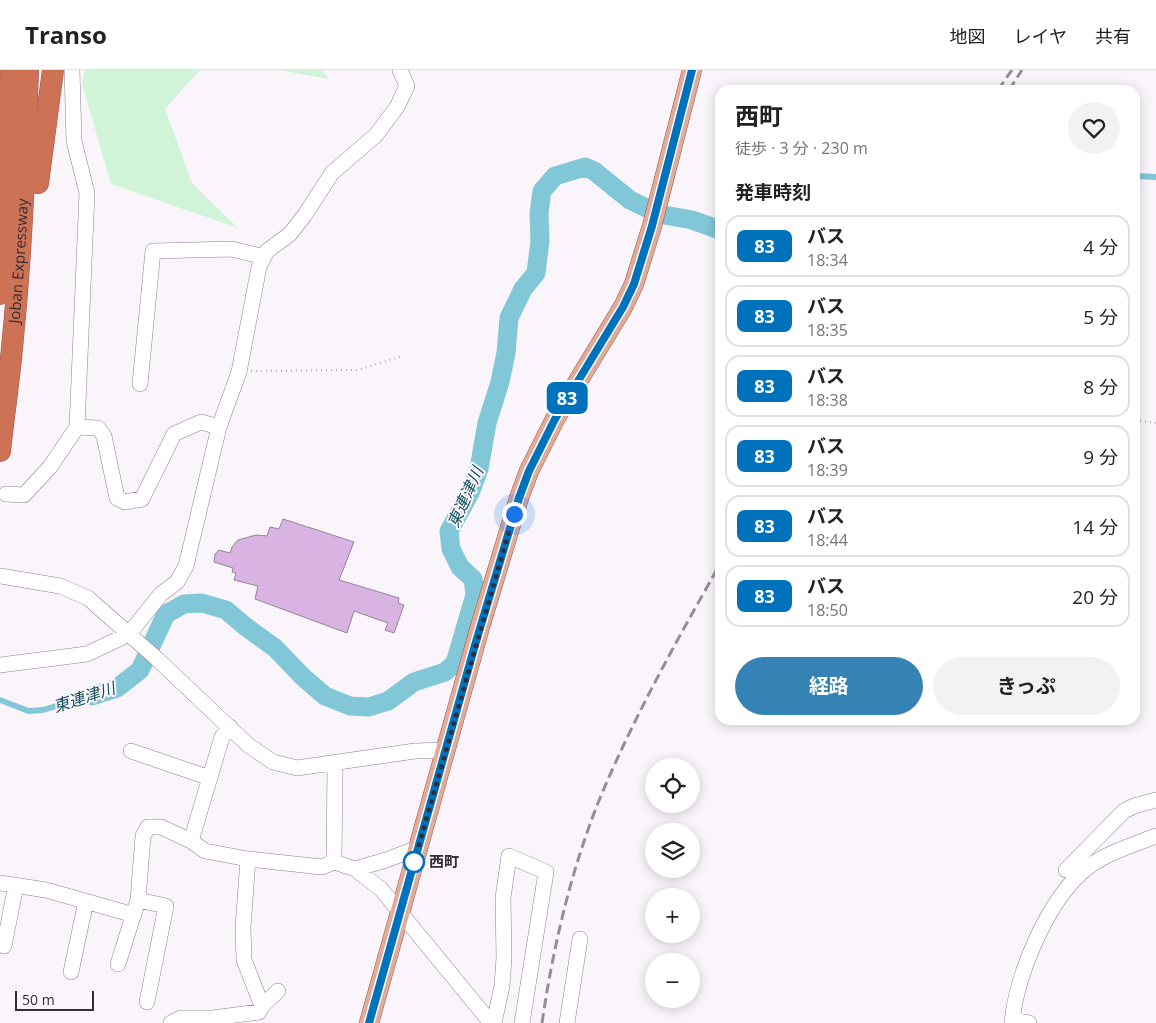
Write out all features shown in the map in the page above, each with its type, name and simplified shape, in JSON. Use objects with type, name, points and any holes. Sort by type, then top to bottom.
[{"type":"highway","name":"Joban Expressway","points":[[0,294],[8,162],[11,70]]},
{"type":"highway","name":"Joban Expressway","points":[[0,451],[13,338],[24,190],[28,70]]},
{"type":"highway","points":[[6,403],[21,340],[40,156],[53,70]]},
{"type":"main road","points":[[369,1023],[508,531],[529,471],[555,419],[623,307],[642,260],[692,70]]},
{"type":"street","points":[[6,494],[24,495],[50,467],[77,427],[87,193],[74,142],[72,70]]},
{"type":"street","points":[[0,665],[87,654],[132,637],[161,594],[177,582],[186,566],[219,427],[239,372],[259,267],[267,251],[290,234],[304,216],[332,173],[376,134],[397,107],[407,86],[400,70]]},
{"type":"street","points":[[140,384],[153,251],[232,248],[264,257]]},
{"type":"street","points":[[77,427],[98,428],[104,436],[117,498],[125,502],[142,499],[174,434],[201,422],[219,427]]},
{"type":"street","points":[[0,576],[60,586],[88,598],[156,658],[248,745],[273,762],[297,768],[415,751],[446,750]]},
{"type":"street","points":[[191,841],[222,736],[230,727]]},
{"type":"street","points":[[132,751],[210,778]]},
{"type":"street","points":[[334,862],[335,764]]},
{"type":"street","points":[[1066,870],[1124,811],[1156,800]]},
{"type":"street","points":[[1107,827],[1117,851]]},
{"type":"street","points":[[118,964],[138,900],[142,836],[148,828],[161,828],[191,841],[205,851],[248,859],[322,867],[334,862],[355,869],[381,889],[492,1023]]},
{"type":"street","points":[[1029,1023],[1012,1022],[1018,989],[1034,946],[1052,907],[1081,873],[1096,861],[1156,836]]},
{"type":"street","points":[[355,869],[418,848]]},
{"type":"street","points":[[492,1023],[503,976],[503,898],[509,856],[546,872],[522,1023]]},
{"type":"street","points":[[248,859],[243,926],[244,960],[261,1014]]},
{"type":"street","points":[[0,883],[46,890],[134,915]]},
{"type":"street","points":[[4,946],[16,886]]},
{"type":"street","points":[[138,900],[166,906],[147,1002]]},
{"type":"street","points":[[71,972],[86,901]]},
{"type":"street","points":[[567,1023],[580,939]]},
{"type":"street","points":[[171,1023],[181,1018],[211,1021],[261,1014],[278,991]]},
{"type":"path","points":[[239,372],[358,370],[402,356]]},
{"type":"path","points":[[1140,421],[1156,423]]},
{"type":"green space","points":[[85,70],[200,70],[165,109],[192,183],[238,228],[111,184],[82,84]]},
{"type":"green space","points":[[279,70],[322,70],[329,79]]},
{"type":"water","points":[[1140,173],[1156,174],[1156,180],[1140,179]]},
{"type":"water","points":[[116,685],[118,691],[43,713],[28,714],[0,703],[0,697],[29,708],[43,707]]},
{"type":"building","points":[[283,519],[354,542],[339,580],[399,598],[398,603],[404,605],[394,633],[385,630],[388,623],[354,611],[347,633],[255,599],[258,586],[234,580],[236,573],[232,572],[233,568],[214,562],[215,554],[219,550],[230,553],[238,540],[256,535],[267,536],[270,527],[279,529]]},
{"type":"waterway","name":"東連津川","points":[[92,696],[117,688],[140,670],[166,614],[184,604],[202,603],[226,610],[275,648],[303,677],[325,696],[350,706],[369,707],[388,701],[414,682],[445,672],[455,663],[475,595],[473,579],[460,567],[451,549],[449,531],[470,493],[479,469],[487,423],[500,382],[506,353],[509,318],[523,289],[536,273],[540,241],[539,213],[542,191],[555,176],[585,167],[594,171],[630,200],[659,214],[692,220],[715,228]]},
{"type":"railway","points":[[1002,85],[1012,70]]},
{"type":"railway","points":[[1012,85],[1022,70]]},
{"type":"railway","points":[[542,1023],[551,967],[564,911],[579,857],[598,803],[640,711],[715,573]]},
{"type":"bus line","name":"83","points":[[369,1023],[434,788],[519,498],[529,471],[555,419],[623,307],[634,284],[652,226],[692,70]]},
{"type":"place","name":"西町","points":[[414,862]]},
{"type":"route","points":[[414,862],[514,514]]}]
